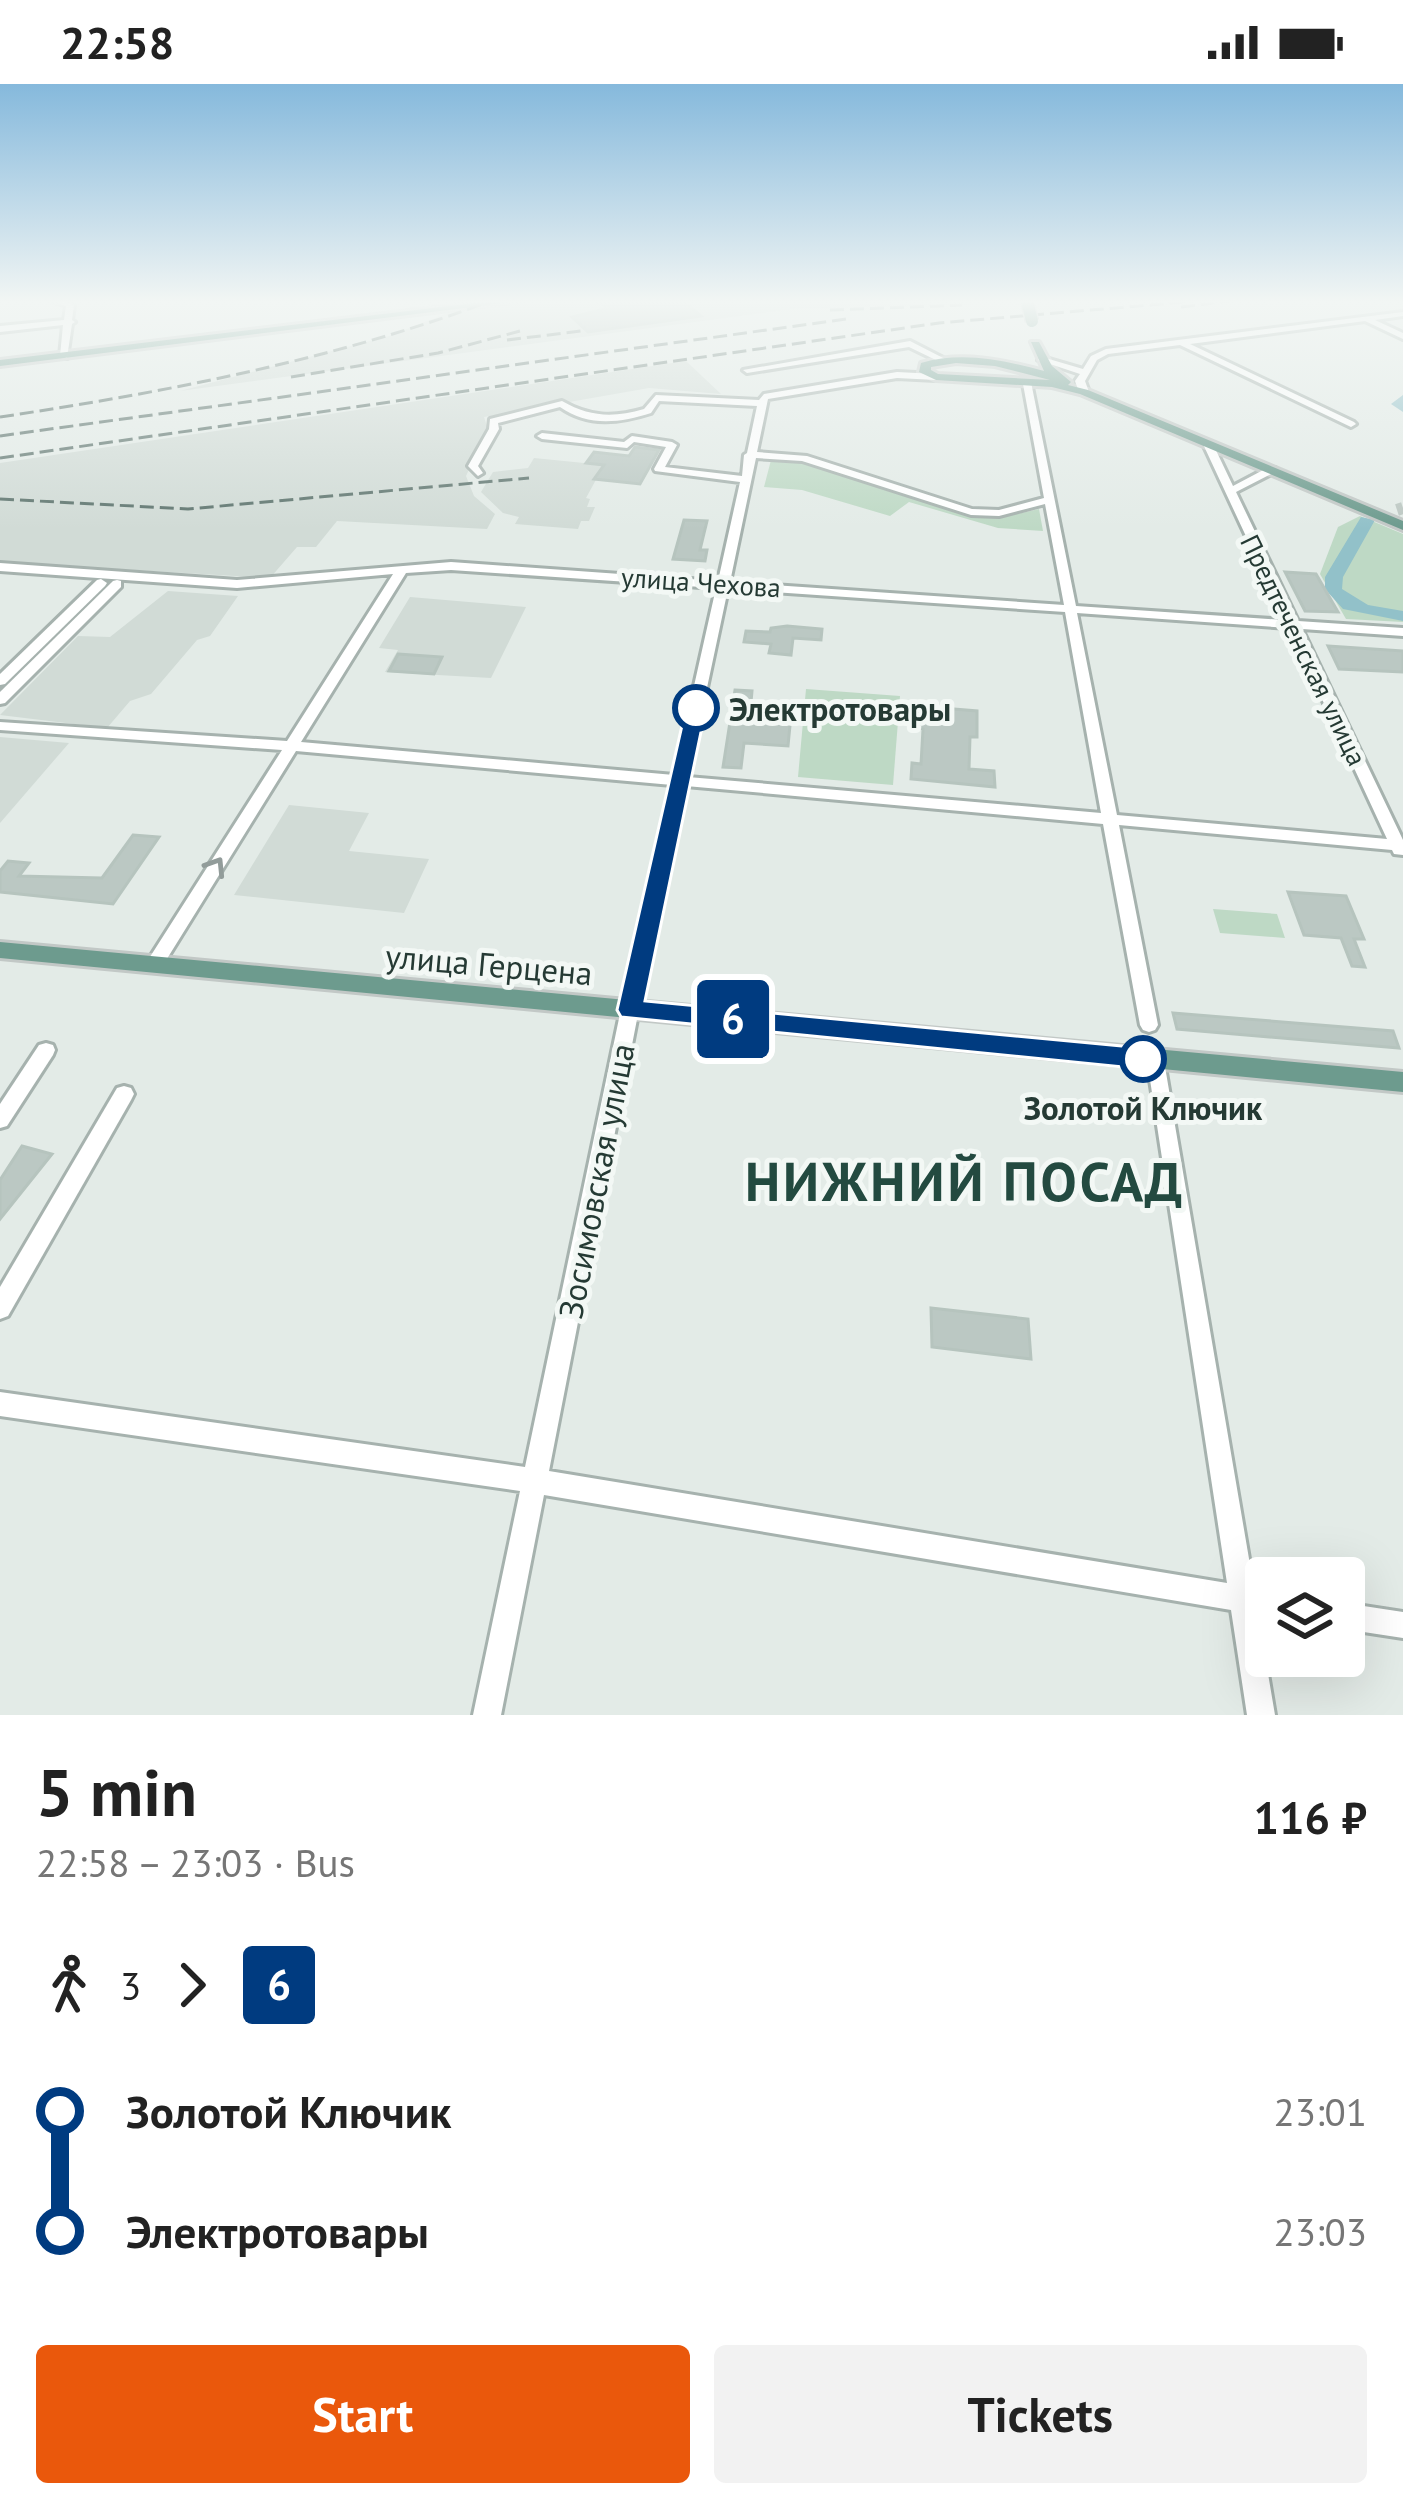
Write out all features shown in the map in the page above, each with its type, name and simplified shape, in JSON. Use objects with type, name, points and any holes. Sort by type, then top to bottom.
[{"type":"main road","points":[[949,377],[1004,382],[1015,377]]},
{"type":"main road","points":[[1004,382],[1017,377]]},
{"type":"main road","points":[[1049,377],[1403,526]]},
{"type":"main road","points":[[1049,377],[1074,387]]},
{"type":"main road","name":"улица Герцена","points":[[0,950],[1403,1082]]},
{"type":"street","points":[[748,377],[782,393]]},
{"type":"street","points":[[478,473],[473,466],[494,421],[529,411],[562,404],[577,415],[615,419],[649,411],[656,398],[761,397],[883,377]]},
{"type":"street","points":[[1035,377],[1048,500],[1149,1025]]},
{"type":"street","points":[[1074,387],[1081,377]]},
{"type":"street","points":[[1254,377],[1351,424]]},
{"type":"street","name":"Зосимовская улица","points":[[487,1715],[761,397]]},
{"type":"street","points":[[542,436],[627,446],[632,440],[672,445],[659,469],[744,479]]},
{"type":"street","name":"Предтеченская улица","points":[[1208,444],[1400,850]]},
{"type":"street","points":[[749,455],[803,458],[971,512],[999,513],[1048,500]]},
{"type":"street","points":[[1228,492],[1271,470]]},
{"type":"street","points":[[1381,516],[1397,510]]},
{"type":"street","name":"улица Чехова","points":[[0,568],[238,584],[451,566],[1403,632]]},
{"type":"street","points":[[154,965],[402,570]]},
{"type":"street","points":[[306,580],[392,587]]},
{"type":"street","points":[[0,681],[109,583],[0,700]]},
{"type":"street","points":[[0,726],[292,746],[1109,819],[1400,850]]},
{"type":"street","points":[[0,1120],[46,1050]]},
{"type":"street","points":[[1156,1060],[1246,1557]]},
{"type":"street","points":[[0,1308],[124,1094]]},
{"type":"street","points":[[0,1404],[536,1481],[1245,1599]]},
{"type":"street","points":[[1365,1619],[1403,1625]]},
{"type":"street","points":[[1259,1677],[1261,1715]]},
{"type":"shaded area","points":[[233,377],[284,377],[180,391]]},
{"type":"shaded area","points":[[578,377],[703,377],[721,394],[649,388],[484,417],[488,429],[466,476],[474,496],[495,514],[487,529],[337,521],[316,547],[297,547],[270,578],[0,562],[0,463]]},
{"type":"shaded area","points":[[534,458],[604,465],[586,498],[590,499],[587,507],[595,507],[589,521],[581,521],[578,529],[515,524],[519,517],[503,513],[481,492],[493,472],[528,468]]},
{"type":"shaded area","points":[[168,591],[238,596],[210,636],[197,640],[151,694],[130,701],[107,728],[0,715],[78,636],[110,637]]},
{"type":"shaded area","points":[[410,597],[526,607],[491,678],[385,672],[398,650],[379,648]]},
{"type":"shaded area","points":[[0,737],[69,743],[0,823]]},
{"type":"shaded area","points":[[289,805],[369,813],[349,851],[429,859],[404,913],[234,895]]},
{"type":"green space","points":[[771,460],[802,461],[960,512],[1000,518],[1039,509],[1043,531],[998,528],[909,502],[890,516],[802,490],[764,487]]},
{"type":"green space","points":[[1360,516],[1403,534],[1403,622],[1346,619],[1320,574],[1338,527]]},
{"type":"green space","points":[[806,689],[900,696],[893,785],[798,777]]},
{"type":"green space","points":[[1213,909],[1277,914],[1285,938],[1220,933]]},
{"type":"building","points":[[635,447],[659,450],[640,484],[594,479],[604,465],[586,463],[594,452],[629,456]]},
{"type":"building","points":[[684,520],[707,521],[700,550],[707,550],[705,561],[673,559]]},
{"type":"building","points":[[1285,572],[1316,574],[1338,612],[1305,611]]},
{"type":"building","points":[[787,626],[822,629],[821,640],[793,638],[791,655],[769,653],[771,644],[744,642],[746,631],[770,632]]},
{"type":"building","points":[[1328,646],[1403,651],[1403,672],[1339,669]]},
{"type":"building","points":[[398,654],[442,657],[434,674],[389,671]]},
{"type":"building","points":[[735,690],[752,691],[750,713],[791,715],[788,746],[744,743],[741,768],[723,767]]},
{"type":"building","points":[[917,706],[977,711],[969,769],[994,771],[995,787],[911,779],[912,763],[921,764],[923,729],[916,728]]},
{"type":"building","points":[[133,835],[159,837],[113,904],[0,892],[0,871],[8,861],[29,863],[19,876],[102,878]]},
{"type":"building","points":[[1288,892],[1346,896],[1364,939],[1354,939],[1365,967],[1352,966],[1341,938],[1304,935]]},
{"type":"building","name":"Золотой Ключик","points":[[1173,1013],[1393,1031],[1399,1048],[1177,1029]]},
{"type":"building","points":[[22,1146],[52,1154],[0,1219],[0,1180]]},
{"type":"building","points":[[931,1308],[1028,1319],[1031,1359],[932,1347]]},
{"type":"waterway","points":[[1403,399],[1398,404],[1403,408]]},
{"type":"waterway","points":[[1367,520],[1334,577],[1334,589],[1350,605],[1403,616]]},
{"type":"tunnel","points":[[1397,510],[1403,508]]},
{"type":"railway","points":[[0,417],[223,377]]},
{"type":"railway","points":[[0,436],[426,377]]},
{"type":"railway","points":[[0,458],[563,377]]},
{"type":"railway","points":[[0,499],[188,509],[529,478]]},
{"type":"bus line","name":"6","points":[[696,708],[630,1010],[1143,1059]]},
{"type":"place","name":"Электротовары","points":[[696,708]]},
{"type":"place","name":"Золотой Ключик","points":[[1143,1059]]},
{"type":"district","name":"НИЖНИЙ ПОСАД","points":[[965,1181]]}]
